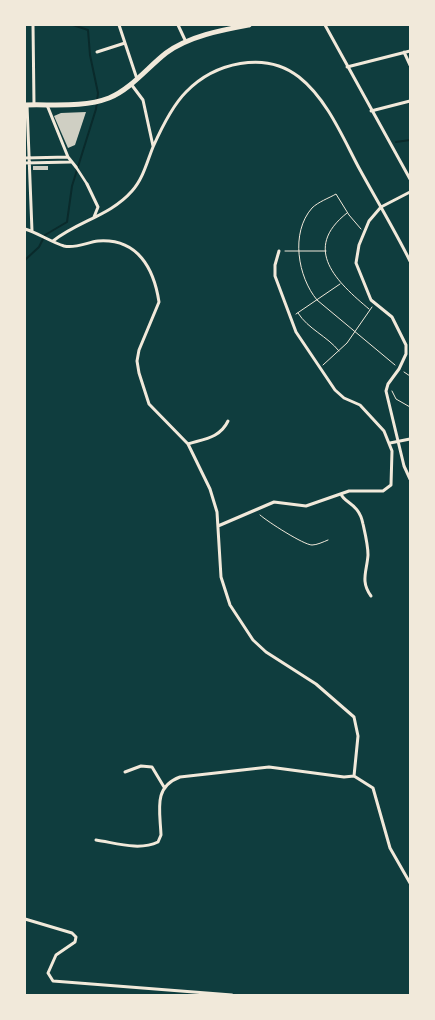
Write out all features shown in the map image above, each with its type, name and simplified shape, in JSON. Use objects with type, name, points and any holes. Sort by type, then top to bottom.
[{"type":"main road","points":[[26,105],[89,103],[110,97],[131,84],[167,52],[186,42],[249,25]]},
{"type":"street","points":[[33,25],[34,105]]},
{"type":"street","points":[[119,25],[136,79]]},
{"type":"street","points":[[178,25],[186,42]]},
{"type":"street","points":[[325,25],[410,179]]},
{"type":"street","points":[[97,52],[125,43]]},
{"type":"street","points":[[347,67],[410,51]]},
{"type":"street","points":[[404,52],[410,65]]},
{"type":"street","points":[[53,241],[94,217],[115,208],[132,191],[143,175],[154,147],[180,100],[205,76],[222,68],[252,63],[283,68],[299,78],[316,94],[342,136],[410,261]]},
{"type":"street","points":[[131,84],[143,100],[154,147]]},
{"type":"street","points":[[371,111],[410,101]]},
{"type":"street","points":[[46,104],[68,157],[87,184],[98,207],[94,217]]},
{"type":"street","points":[[26,105],[27,163],[32,232]]},
{"type":"street","points":[[27,158],[68,157]]},
{"type":"street","points":[[27,163],[71,162]]},
{"type":"street","points":[[410,192],[381,207],[364,231],[356,263],[371,300],[392,317],[406,345],[406,354],[399,369],[388,384],[387,400],[410,479]]},
{"type":"street","points":[[25,229],[65,246],[104,241],[135,250],[146,261],[159,302],[140,350],[137,361],[139,373],[149,404],[188,444],[210,489],[217,512],[221,577],[230,605],[243,627],[266,652],[316,684],[354,717],[358,736],[354,776]]},
{"type":"street","points":[[218,526],[274,502],[306,506],[349,491],[383,491],[389,488],[390,443],[384,431],[368,413],[335,390],[296,332],[289,318],[275,276],[275,265],[279,251]]},
{"type":"street","points":[[188,444],[218,434],[223,431],[228,422]]},
{"type":"street","points":[[390,443],[410,439]]},
{"type":"street","points":[[341,494],[343,499],[356,506],[362,517],[368,553],[363,581],[370,596]]},
{"type":"street","points":[[125,772],[141,766],[152,767],[164,786]]},
{"type":"street","points":[[96,840],[137,846],[149,846],[158,842],[161,835],[161,794],[164,786],[169,781],[192,774],[270,767],[344,777],[354,776],[373,788],[390,848],[410,883]]},
{"type":"street","points":[[25,920],[72,933],[76,937],[75,942],[56,955],[48,968],[49,977],[53,981],[232,995]]},
{"type":"path","points":[[364,231],[347,213],[336,194],[312,208],[304,224],[299,251],[308,289],[317,300],[399,369],[410,376]]},
{"type":"path","points":[[347,213],[333,224],[327,241],[327,264],[340,283],[369,309]]},
{"type":"path","points":[[279,251],[327,251]]},
{"type":"path","points":[[289,318],[340,283]]},
{"type":"path","points":[[320,367],[339,351],[356,331],[369,309],[377,305]]},
{"type":"path","points":[[298,313],[304,322],[319,332],[339,351]]},
{"type":"path","points":[[388,384],[396,399],[410,407]]},
{"type":"path","points":[[256,511],[301,543],[314,545],[328,540]]},
{"type":"building","points":[[86,112],[75,145],[68,148],[54,116],[61,113]]},
{"type":"building","points":[[33,166],[48,166],[48,170],[33,170]]},
{"type":"waterway","points":[[25,260],[39,247],[45,235],[67,222],[72,186],[96,109],[98,93],[90,55],[88,30],[73,25]]},
{"type":"waterway","points":[[396,142],[410,140]]}]
